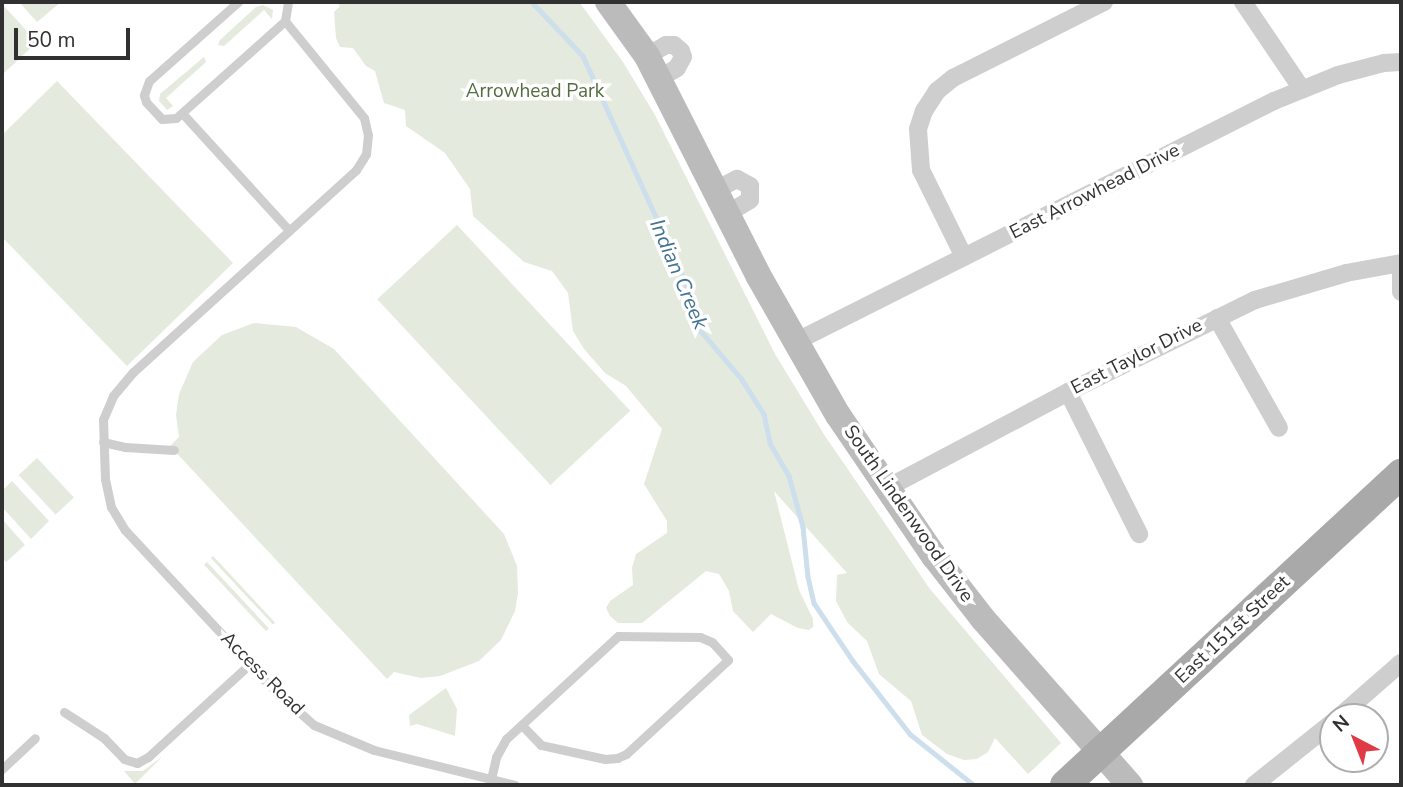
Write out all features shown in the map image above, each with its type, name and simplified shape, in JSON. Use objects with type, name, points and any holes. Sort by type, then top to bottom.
[{"type":"main road","name":"East 151st Street","points":[[1065,785],[1401,474]]},
{"type":"street","name":"South Lindenwood Drive","points":[[608,2],[653,67],[795,342],[838,415],[887,488],[983,619],[1130,785]]},
{"type":"street","points":[[964,257],[921,170],[918,129],[924,111],[937,91],[953,78],[1104,2]]},
{"type":"street","points":[[1243,2],[1302,89]]},
{"type":"street","name":"East Arrowhead Drive","points":[[795,342],[1302,89],[1384,62],[1401,62]]},
{"type":"street","name":"East Taylor Drive","points":[[887,488],[1068,392],[1217,318],[1289,288],[1401,263]]},
{"type":"street","points":[[1401,270],[1401,292]]},
{"type":"street","points":[[1217,318],[1279,428]]},
{"type":"street","points":[[1068,392],[1139,534]]},
{"type":"street","points":[[1355,703],[1401,663]]},
{"type":"street","points":[[1254,785],[1319,733]]},
{"type":"lane","points":[[238,2],[145,88],[146,102],[162,119],[176,118],[285,21],[288,2]]},
{"type":"lane","name":"Access Road","points":[[285,21],[364,118],[368,135],[366,153],[356,170],[133,372],[113,396],[103,419],[107,494],[115,516],[125,530],[250,664],[285,701],[331,734],[374,750],[515,785]]},
{"type":"lane","points":[[182,113],[289,230]]},
{"type":"lane","points":[[103,442],[125,447],[174,450]]},
{"type":"lane","points":[[491,779],[500,747],[522,725],[618,636],[700,637],[712,642],[728,660],[626,754],[617,758],[605,759],[541,745],[522,725]]},
{"type":"lane","points":[[64,712],[104,738],[124,759],[132,763],[142,761],[250,664]]},
{"type":"lane","points":[[2,769],[35,738]]},
{"type":"green space","points":[[19,2],[61,2],[37,22]]},
{"type":"green space","name":"Arrowhead Park","points":[[336,2],[580,3],[623,62],[655,115],[775,354],[825,436],[930,589],[1061,743],[1028,774],[995,738],[988,752],[977,759],[964,760],[947,754],[922,735],[911,701],[879,674],[867,641],[847,622],[836,601],[837,575],[847,573],[774,491],[799,590],[813,619],[813,627],[809,630],[798,628],[771,614],[753,632],[733,611],[729,591],[719,574],[706,571],[642,623],[618,623],[610,616],[606,608],[610,601],[633,585],[632,568],[636,554],[667,533],[667,521],[644,484],[662,429],[626,386],[605,373],[584,349],[573,331],[568,293],[552,271],[524,262],[473,216],[470,189],[445,153],[406,126],[405,110],[384,103],[375,71],[366,66],[353,48],[340,47],[336,38],[334,12],[340,6]]},
{"type":"green space","points":[[2,4],[37,42],[3,74],[2,72]]},
{"type":"green space","points":[[263,5],[273,10],[272,19],[264,10],[224,46],[218,45],[220,40],[256,7]]},
{"type":"green space","points":[[204,57],[206,62],[166,98],[173,106],[167,110],[159,101],[160,94]]},
{"type":"green space","points":[[57,81],[233,263],[127,366],[2,237],[2,135]]},
{"type":"green space","points":[[457,225],[630,411],[551,485],[377,299]]},
{"type":"green space","points":[[254,323],[296,327],[334,349],[504,534],[517,566],[518,593],[515,611],[501,640],[479,661],[440,676],[421,678],[394,672],[387,679],[170,446],[179,437],[176,415],[179,394],[193,362],[222,335]]},
{"type":"green space","points":[[37,458],[74,497],[56,515],[19,475]]},
{"type":"green space","points":[[12,481],[49,521],[31,539],[2,507],[2,491]]},
{"type":"green space","points":[[2,519],[25,545],[6,562],[2,557]]},
{"type":"green space","points":[[213,556],[275,623],[273,625],[211,558]]},
{"type":"green space","points":[[207,562],[269,629],[266,631],[204,565]]},
{"type":"green space","points":[[446,688],[457,709],[455,736],[417,724],[410,726],[409,715]]},
{"type":"green space","points":[[163,756],[135,784],[124,771],[143,771]]},
{"type":"waterway","name":"Indian Creek","points":[[532,2],[583,56],[684,279],[701,331],[741,378],[764,414],[770,443],[789,476],[803,527],[808,577],[814,603],[853,661],[910,734],[974,785]]}]
